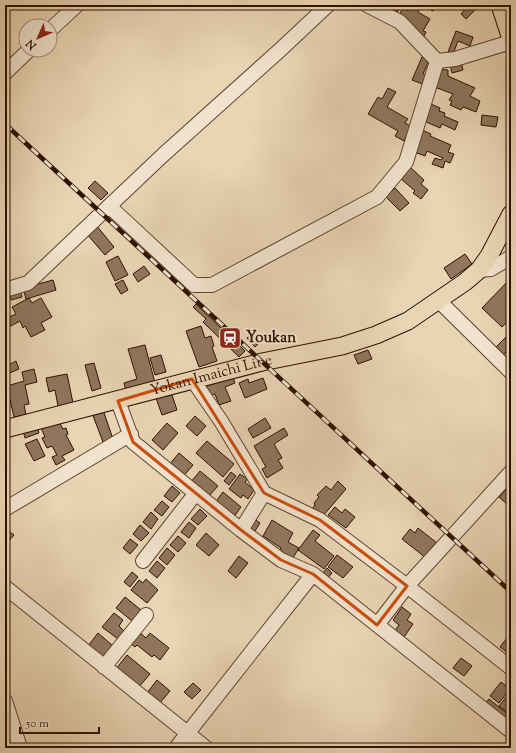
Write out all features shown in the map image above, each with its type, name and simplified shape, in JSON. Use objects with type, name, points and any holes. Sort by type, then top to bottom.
[{"type":"main road","points":[[500,5],[511,40]]},
{"type":"main road","name":"Yokan Imaichi Line","points":[[5,429],[192,379],[262,362],[348,344],[376,335],[408,321],[465,282],[479,270],[489,256],[511,214]]},
{"type":"street","points":[[58,23],[77,5]]},
{"type":"street","points":[[5,290],[28,283],[163,155],[328,5]]},
{"type":"street","points":[[367,5],[400,22],[437,60],[455,59],[511,40]]},
{"type":"street","points":[[5,73],[21,58]]},
{"type":"street","points":[[109,206],[194,284],[212,285],[377,198],[406,162],[437,60]]},
{"type":"street","points":[[479,270],[491,269],[511,257]]},
{"type":"street","points":[[438,300],[511,372]]},
{"type":"street","points":[[192,379],[221,422],[264,493],[320,520],[511,668]]},
{"type":"street","points":[[118,400],[133,442],[241,530],[282,560],[313,574],[511,731]]},
{"type":"street","points":[[5,509],[131,434]]},
{"type":"street","points":[[377,625],[407,586],[511,472]]},
{"type":"street","points":[[143,561],[196,493]]},
{"type":"street","points":[[241,530],[264,493]]},
{"type":"street","points":[[176,748],[313,574]]},
{"type":"street","points":[[5,587],[206,748]]},
{"type":"street","points":[[104,667],[146,615]]},
{"type":"street","points":[[5,701],[20,748]]},
{"type":"highlighted area","points":[[192,379],[264,493],[320,520],[407,586],[377,625],[313,574],[281,560],[241,530],[133,442],[118,401]]},
{"type":"building","points":[[378,5],[396,5],[400,7],[394,18]]},
{"type":"building","points":[[408,5],[421,5],[418,12],[430,19],[423,31],[426,32],[423,38],[415,34],[418,30],[397,19],[403,8],[408,11],[410,6]]},
{"type":"building","points":[[421,5],[428,5],[435,8],[433,11]]},
{"type":"building","points":[[461,5],[475,5],[478,7],[466,19],[461,14],[465,9]]},
{"type":"building","points":[[456,31],[473,37],[470,46],[458,41],[453,54],[448,52]]},
{"type":"building","points":[[422,57],[429,60],[423,74],[429,76],[425,85],[412,80]]},
{"type":"building","points":[[461,62],[463,70],[452,73],[450,64]]},
{"type":"building","points":[[437,69],[448,70],[448,76],[475,88],[470,96],[480,101],[476,112],[463,107],[461,110],[450,105],[452,101],[449,100],[453,94],[432,86]]},
{"type":"building","points":[[388,88],[396,92],[387,107],[408,119],[405,123],[412,127],[404,141],[395,136],[398,131],[368,114],[378,97],[382,99]]},
{"type":"building","points":[[431,104],[440,108],[439,111],[445,113],[444,116],[458,122],[455,130],[442,124],[440,128],[424,121]]},
{"type":"building","points":[[482,115],[498,117],[496,127],[481,125]]},
{"type":"building","points":[[420,129],[431,134],[430,136],[451,145],[448,152],[454,154],[450,163],[445,161],[443,168],[432,164],[435,158],[441,160],[443,158],[427,151],[425,156],[412,151]]},
{"type":"building","points":[[410,167],[424,180],[421,184],[428,190],[421,199],[413,193],[415,191],[400,178]]},
{"type":"building","points":[[95,181],[108,193],[101,200],[88,188]]},
{"type":"building","points":[[395,188],[409,203],[400,211],[386,197]]},
{"type":"building","points":[[96,225],[114,247],[105,255],[86,233]]},
{"type":"building","points":[[465,254],[472,264],[451,279],[444,268]]},
{"type":"building","points":[[118,256],[128,275],[115,281],[106,262]]},
{"type":"building","points":[[144,266],[150,274],[138,282],[133,274]]},
{"type":"building","points":[[511,278],[511,318],[502,327],[482,308]]},
{"type":"building","points":[[53,280],[56,290],[26,299],[23,288]]},
{"type":"building","points":[[123,280],[128,290],[121,294],[115,284]]},
{"type":"building","points":[[20,290],[22,297],[11,300],[9,292]]},
{"type":"building","points":[[29,298],[32,303],[41,298],[52,317],[41,323],[45,330],[31,337],[25,326],[23,328],[20,321],[11,326],[7,318],[16,314],[12,307]]},
{"type":"building","points":[[196,304],[245,351],[239,357],[203,322],[206,319],[193,307]]},
{"type":"building","points":[[201,326],[205,338],[211,336],[214,346],[212,347],[217,361],[199,367],[186,331]]},
{"type":"building","points":[[254,331],[263,339],[255,347],[247,338]]},
{"type":"building","points":[[507,336],[509,338],[511,336],[511,353],[508,350],[503,355],[496,347]]},
{"type":"building","points":[[145,345],[155,383],[126,391],[124,383],[137,379],[128,349]]},
{"type":"building","points":[[368,350],[372,359],[358,364],[354,355]]},
{"type":"building","points":[[161,355],[166,372],[155,375],[150,358]]},
{"type":"building","points":[[16,361],[19,369],[5,375],[5,367]]},
{"type":"building","points":[[94,363],[101,388],[92,391],[85,365]]},
{"type":"building","points":[[34,369],[37,382],[25,385],[29,404],[24,405],[26,415],[14,417],[7,386],[24,381],[22,372]]},
{"type":"building","points":[[231,372],[235,383],[225,387],[231,401],[219,405],[215,394],[207,397],[202,383]]},
{"type":"building","points":[[67,374],[73,403],[58,406],[55,390],[49,392],[46,378]]},
{"type":"building","points":[[263,378],[267,389],[245,398],[239,383],[248,379],[249,383]]},
{"type":"building","points":[[170,389],[177,410],[162,415],[155,395]]},
{"type":"building","points":[[103,410],[113,439],[103,442],[92,413]]},
{"type":"building","points":[[195,416],[206,426],[197,436],[186,426]]},
{"type":"building","points":[[265,418],[271,428],[253,438],[248,429]]},
{"type":"building","points":[[58,420],[63,429],[66,428],[68,434],[66,435],[74,450],[62,456],[65,460],[56,465],[52,457],[57,455],[52,446],[47,448],[42,438],[45,437],[41,428]]},
{"type":"building","points":[[36,423],[39,433],[25,438],[22,427]]},
{"type":"building","points":[[167,423],[178,433],[163,450],[152,440]]},
{"type":"building","points":[[284,428],[288,435],[274,444],[282,458],[278,460],[283,468],[267,478],[262,469],[266,467],[254,446]]},
{"type":"building","points":[[37,439],[45,456],[34,461],[25,444]]},
{"type":"building","points":[[207,441],[234,464],[223,477],[196,453]]},
{"type":"building","points":[[179,453],[193,465],[182,478],[168,466]]},
{"type":"building","points":[[200,471],[218,486],[208,497],[190,483]]},
{"type":"building","points":[[231,472],[236,476],[229,485],[224,481]]},
{"type":"building","points":[[240,474],[247,479],[245,482],[254,490],[248,499],[243,495],[241,498],[229,489]]},
{"type":"building","points":[[338,481],[346,489],[322,517],[313,508],[315,505],[314,503],[319,497],[317,495],[326,486],[331,490]]},
{"type":"building","points":[[511,484],[511,503],[509,506],[499,497]]},
{"type":"building","points":[[172,486],[180,493],[172,502],[164,496]]},
{"type":"building","points":[[223,492],[241,507],[233,518],[214,504]]},
{"type":"building","points":[[162,501],[169,507],[162,516],[154,510]]},
{"type":"building","points":[[335,507],[342,513],[345,509],[355,517],[346,528],[328,515]]},
{"type":"building","points":[[200,509],[207,516],[198,525],[191,519]]},
{"type":"building","points":[[151,512],[158,519],[151,529],[143,522]]},
{"type":"building","points":[[253,518],[260,523],[253,534],[245,529]]},
{"type":"building","points":[[272,520],[293,533],[288,542],[299,548],[291,561],[278,553],[281,548],[263,536]]},
{"type":"building","points":[[189,522],[196,528],[189,538],[181,532]]},
{"type":"building","points":[[140,525],[149,533],[141,541],[133,534]]},
{"type":"building","points":[[418,528],[437,543],[426,558],[402,539],[410,529],[415,533]]},
{"type":"building","points":[[6,529],[14,535],[6,544],[5,543]]},
{"type":"building","points":[[313,530],[320,535],[315,541],[334,556],[324,569],[298,550]]},
{"type":"building","points":[[206,533],[219,545],[209,556],[196,545]]},
{"type":"building","points":[[178,536],[186,543],[178,552],[170,545]]},
{"type":"building","points":[[130,539],[138,545],[130,554],[123,548]]},
{"type":"building","points":[[167,548],[175,555],[167,565],[159,558]]},
{"type":"building","points":[[337,555],[353,567],[343,578],[328,567]]},
{"type":"building","points":[[239,556],[248,563],[236,578],[228,571]]},
{"type":"building","points":[[157,561],[165,568],[157,578],[149,571]]},
{"type":"building","points":[[327,568],[332,573],[327,579],[321,575]]},
{"type":"building","points":[[132,572],[138,577],[130,587],[124,582]]},
{"type":"building","points":[[146,579],[158,590],[147,603],[131,590],[139,580],[143,583]]},
{"type":"building","points":[[125,597],[141,610],[132,621],[116,608]]},
{"type":"building","points":[[402,607],[411,614],[407,620],[413,624],[402,640],[393,633],[399,625],[393,620]]},
{"type":"building","points":[[114,613],[123,620],[119,626],[124,631],[118,639],[102,627]]},
{"type":"building","points":[[138,631],[146,638],[150,633],[169,648],[160,660],[154,655],[152,657],[137,645],[135,647],[129,642]]},
{"type":"building","points":[[98,633],[113,646],[103,659],[88,646]]},
{"type":"building","points":[[511,633],[511,648],[508,653],[500,647]]},
{"type":"building","points":[[127,655],[150,674],[138,688],[116,669]]},
{"type":"building","points":[[461,658],[472,666],[464,676],[453,668]]},
{"type":"building","points":[[157,680],[170,691],[159,704],[147,693]]},
{"type":"building","points":[[501,682],[510,689],[499,703],[490,696]]},
{"type":"building","points":[[193,683],[201,690],[192,699],[184,692]]},
{"type":"building","points":[[511,691],[511,712],[510,714],[499,706]]},
{"type":"building","points":[[489,699],[509,715],[504,721],[484,705]]},
{"type":"railway","points":[[5,124],[511,592]]},
{"type":"place","name":"Youkan","points":[[230,338]]}]
